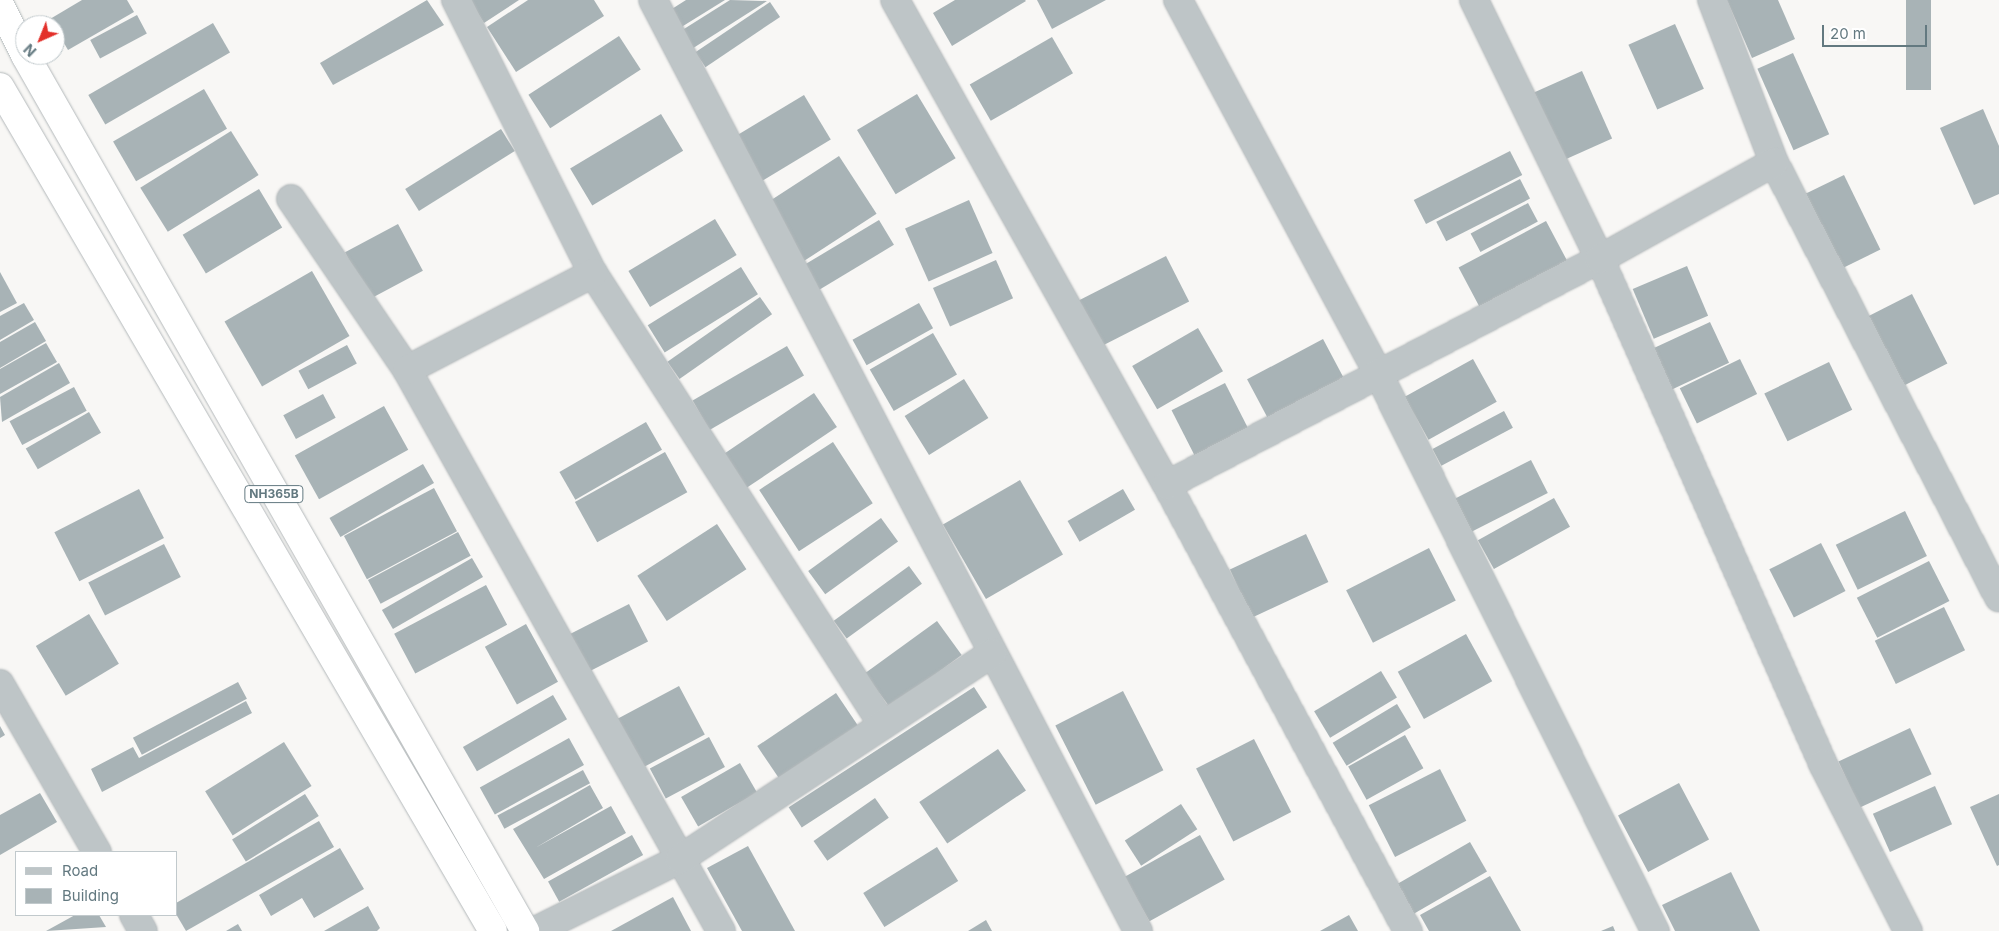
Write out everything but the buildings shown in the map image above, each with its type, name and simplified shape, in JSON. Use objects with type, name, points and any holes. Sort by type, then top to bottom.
[{"type":"highway","name":"NH365B","points":[[0,5],[15,35]]},
{"type":"highway","name":"NH365B","points":[[31,65],[525,931]]},
{"type":"highway","name":"NH365B","points":[[0,87],[493,931]]},
{"type":"street","points":[[456,0],[593,273],[884,725]]},
{"type":"street","points":[[653,0],[1138,931]]},
{"type":"street","points":[[895,0],[1167,485],[1408,931]]},
{"type":"street","points":[[1178,0],[1378,373],[1655,931]]},
{"type":"street","points":[[1474,0],[1600,259],[1823,764],[1908,931]]},
{"type":"street","points":[[1712,0],[1774,162],[1999,597]]},
{"type":"street","points":[[1167,485],[1378,373],[1600,259],[1774,162]]},
{"type":"street","points":[[291,199],[407,370],[721,931]]},
{"type":"street","points":[[407,370],[593,273]]},
{"type":"street","points":[[535,931],[680,859],[992,653]]},
{"type":"street","points":[[0,684],[97,851]]},
{"type":"street","points":[[135,916],[143,931]]}]
